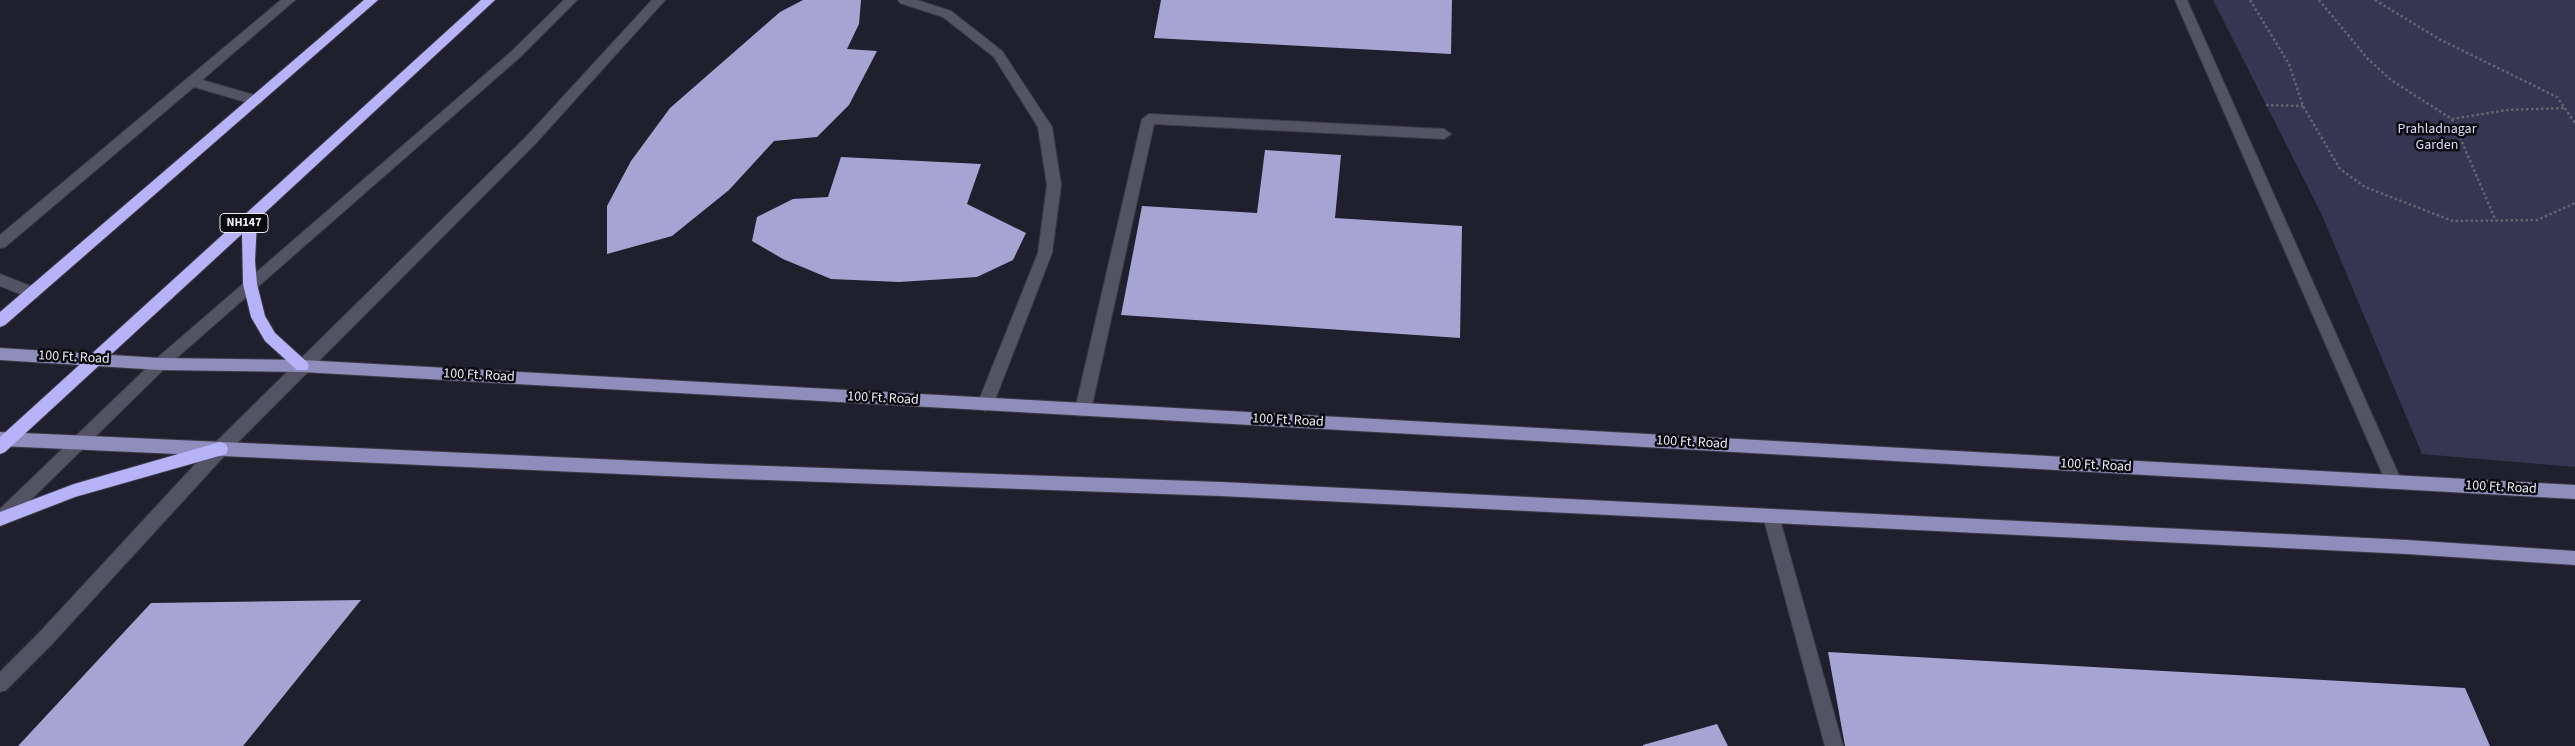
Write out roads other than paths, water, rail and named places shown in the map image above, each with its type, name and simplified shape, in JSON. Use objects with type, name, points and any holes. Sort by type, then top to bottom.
[{"type":"highway","points":[[0,321],[372,0]]},
{"type":"highway","name":"NH147","points":[[3,442],[98,359],[489,0]]},
{"type":"highway","points":[[250,218],[248,261],[250,284],[258,317],[270,337],[302,366]]},
{"type":"highway","points":[[0,519],[74,491],[220,449]]},
{"type":"main road","name":"100 Ft. Road","points":[[0,354],[160,364],[302,366],[2575,492]]},
{"type":"main road","points":[[3,442],[80,442],[710,471],[1221,489],[2575,558]]},
{"type":"street","points":[[0,242],[289,0]]},
{"type":"street","points":[[0,519],[160,364],[515,55],[571,0]]},
{"type":"street","points":[[0,684],[45,639],[220,449],[531,140],[659,0]]},
{"type":"street","points":[[904,0],[947,14],[998,54],[1045,127],[1054,185],[1046,253],[1014,327],[986,405]]},
{"type":"street","points":[[2181,0],[2394,482]]},
{"type":"street","points":[[192,82],[256,100]]},
{"type":"street","points":[[1084,410],[1149,119],[1444,134]]},
{"type":"street","points":[[0,280],[33,293]]},
{"type":"street","points":[[1771,516],[1834,746]]},
{"type":"park label","name":"Prahladnagar Garden","points":[[2437,138]]}]
